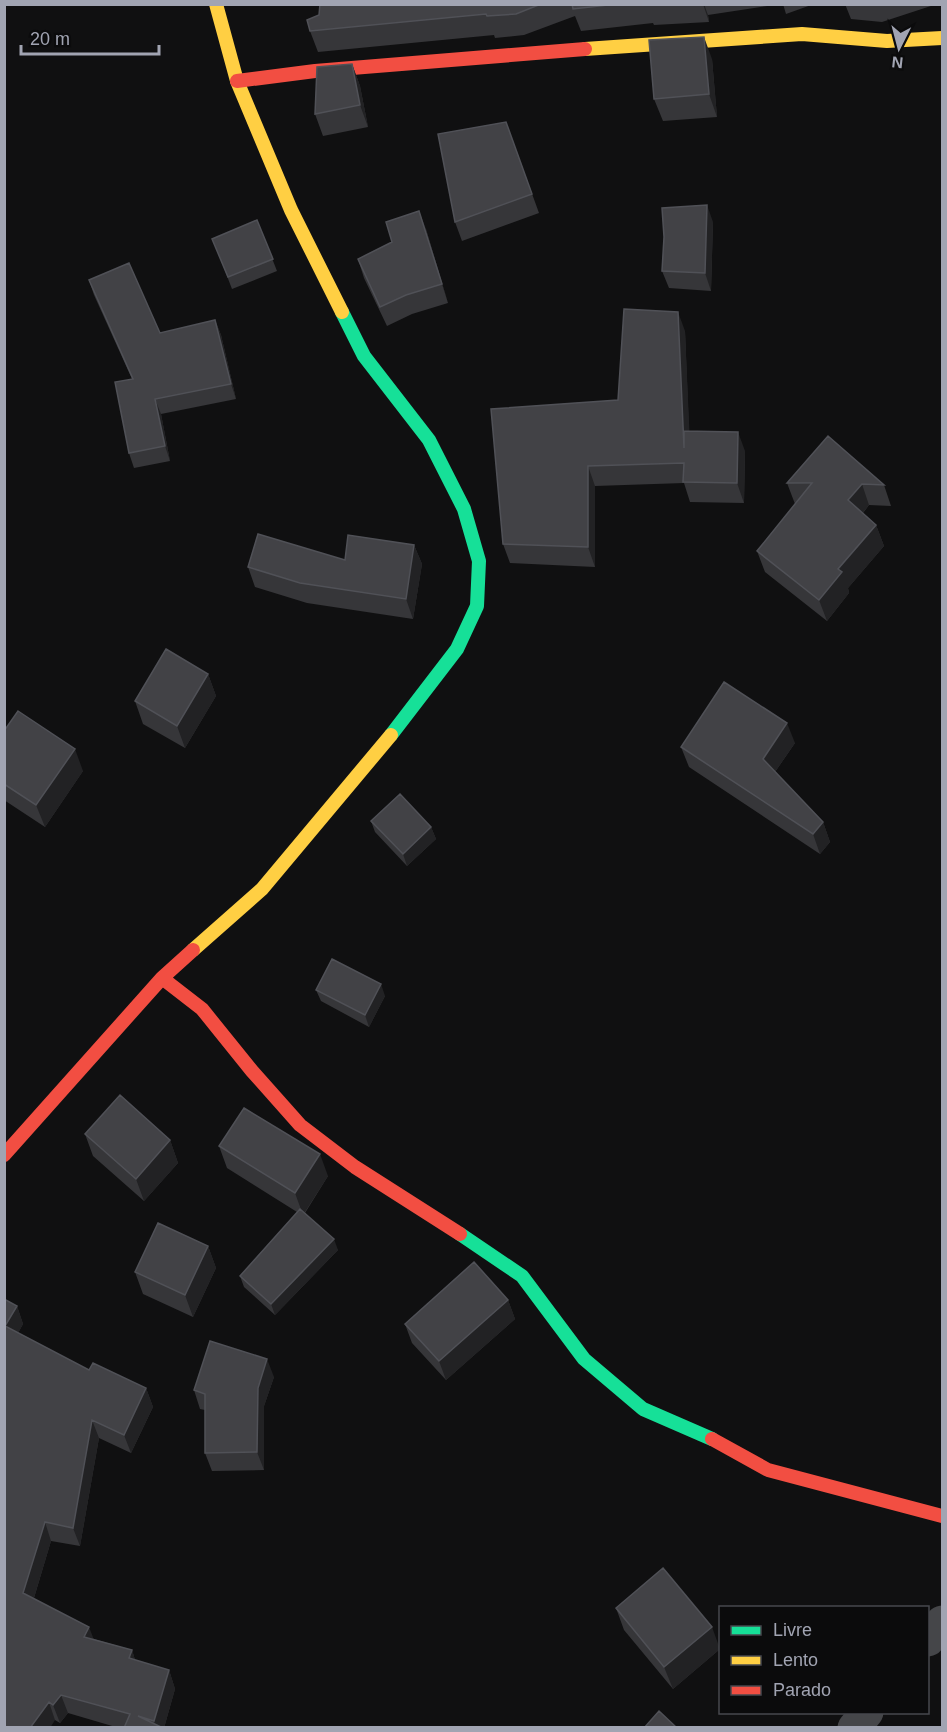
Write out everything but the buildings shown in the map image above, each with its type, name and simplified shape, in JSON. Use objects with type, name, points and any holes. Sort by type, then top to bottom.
[{"type":"street","points":[[4,1155],[162,978],[262,890],[386,742],[457,649],[477,606],[479,561],[464,509],[429,440],[364,356],[291,210],[237,81],[216,4]]},
{"type":"street","points":[[237,81],[315,71],[802,34],[887,41],[942,38]]},
{"type":"street","points":[[162,978],[202,1010],[300,1125],[355,1167],[475,1243],[522,1276],[584,1359],[643,1409],[711,1438],[768,1470],[942,1515]]},
{"type":"street","points":[[929,1638],[942,1622]]},
{"type":"street","points":[[854,1728],[866,1714]]},
{"type":"traffic: fast","points":[[342,312],[364,356],[429,440],[464,509],[479,561],[477,606],[457,649],[391,735]]},
{"type":"traffic: fast","points":[[460,1234],[522,1276],[584,1359],[643,1409],[712,1439]]},
{"type":"traffic: slow","points":[[216,4],[237,81],[291,210],[342,312]]},
{"type":"traffic: slow","points":[[585,49],[802,34],[887,41],[942,38]]},
{"type":"traffic: slow","points":[[193,950],[262,889],[391,735]]},
{"type":"traffic: jam","points":[[237,81],[315,71],[585,49]]},
{"type":"traffic: jam","points":[[4,1155],[162,978],[193,950]]},
{"type":"traffic: jam","points":[[162,978],[202,1009],[252,1071],[300,1125],[355,1167],[460,1234]]},
{"type":"traffic: jam","points":[[712,1439],[768,1470],[942,1516]]}]
